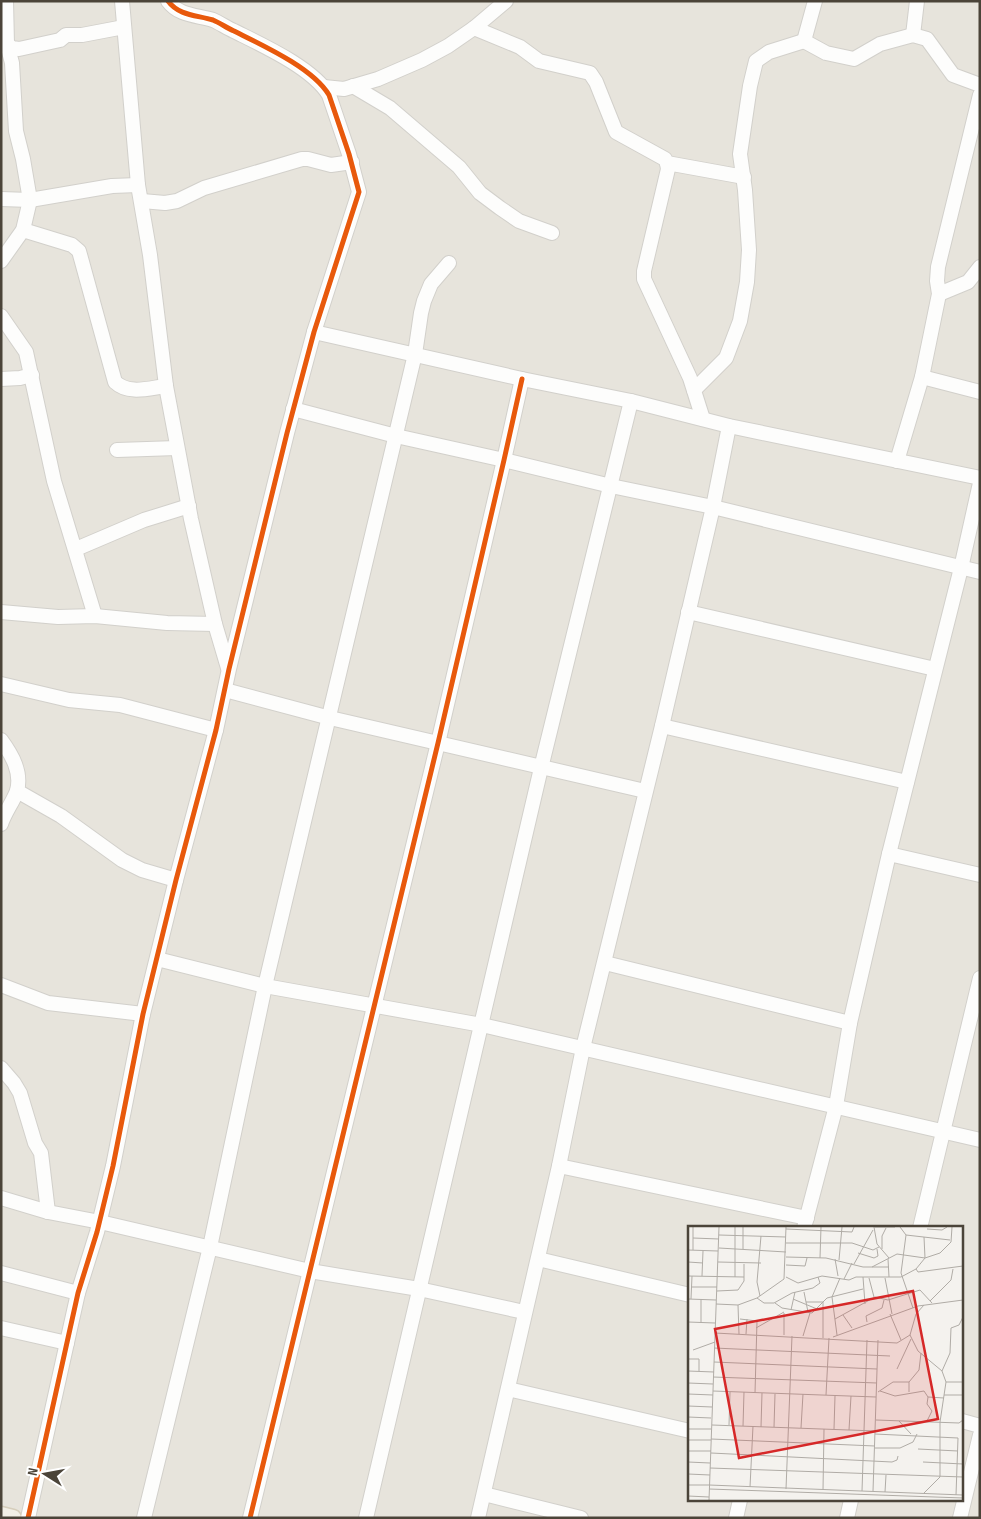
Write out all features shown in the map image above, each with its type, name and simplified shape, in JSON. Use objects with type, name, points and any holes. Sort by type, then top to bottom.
[{"type":"main road","points":[[1,1515],[13,1518]]},
{"type":"street","points":[[1,262],[23,230],[30,200],[16,131],[12,63],[4,44],[6,1]]},
{"type":"street","points":[[122,1],[138,185],[142,201],[166,386],[214,624],[228,669]]},
{"type":"street","points":[[28,1518],[78,1293],[100,1222],[143,1014],[216,730],[228,669],[314,332],[359,192],[352,162],[329,95],[324,87],[271,49],[214,20],[176,10],[168,1]]},
{"type":"street","points":[[324,87],[344,89],[378,79],[422,60],[448,46],[474,28],[506,1]]},
{"type":"street","points":[[804,41],[815,1]]},
{"type":"street","points":[[913,35],[917,1]]},
{"type":"street","points":[[4,44],[19,49],[60,40],[66,34],[82,35],[124,27]]},
{"type":"street","points":[[474,28],[520,47],[539,61],[590,73],[596,82],[616,132],[665,159],[668,168],[644,271],[644,279],[694,390],[703,419]]},
{"type":"street","points":[[694,390],[726,358],[740,321],[748,282],[749,250],[744,177],[740,154],[750,86],[756,62],[769,52],[804,41],[826,52],[854,59],[880,44],[913,35],[927,39],[953,75],[980,85]]},
{"type":"street","points":[[353,86],[390,108],[458,167],[480,193],[500,208],[519,221],[552,233]]},
{"type":"street","points":[[898,461],[922,377],[939,294],[937,281],[938,267],[980,95]]},
{"type":"street","points":[[142,201],[165,203],[177,201],[204,188],[302,159],[331,165],[352,162]]},
{"type":"street","points":[[667,163],[744,177]]},
{"type":"street","points":[[1,199],[30,200],[112,186],[138,185]]},
{"type":"street","points":[[23,230],[72,245],[79,251],[115,382],[122,388],[130,390],[166,386]]},
{"type":"street","points":[[144,1518],[210,1247],[265,986],[396,436],[415,354],[421,313],[431,284],[449,263]]},
{"type":"street","points":[[939,294],[968,282],[980,267]]},
{"type":"street","points":[[1,316],[26,352],[54,481],[95,616]]},
{"type":"street","points":[[314,332],[522,379],[631,401],[729,426],[980,478]]},
{"type":"street","points":[[1,379],[32,375]]},
{"type":"street","points":[[922,377],[980,392]]},
{"type":"street","points":[[250,1518],[438,743],[522,379]]},
{"type":"street","points":[[366,1518],[541,768],[631,401]]},
{"type":"street","points":[[293,409],[396,436],[611,486],[713,507],[980,572]]},
{"type":"street","points":[[478,1518],[559,1166],[584,1048],[713,507],[729,426]]},
{"type":"street","points":[[117,450],[177,448]]},
{"type":"street","points":[[559,1166],[805,1223],[836,1106],[850,1023],[980,483]]},
{"type":"street","points":[[76,549],[144,520],[189,506]]},
{"type":"street","points":[[1,612],[58,617],[95,616],[167,623],[214,624]]},
{"type":"street","points":[[688,612],[935,668]]},
{"type":"street","points":[[1,684],[69,700],[120,705],[216,730]]},
{"type":"street","points":[[225,690],[330,718],[645,792]]},
{"type":"street","points":[[662,726],[907,782]]},
{"type":"street","points":[[1,740],[16,763],[18,777],[17,791],[4,807],[1,824]]},
{"type":"street","points":[[17,791],[61,816],[122,860],[142,870],[176,880]]},
{"type":"street","points":[[890,854],[980,875]]},
{"type":"street","points":[[157,959],[265,986],[482,1025],[980,1140]]},
{"type":"street","points":[[605,963],[850,1023]]},
{"type":"street","points":[[920,1226],[980,978]]},
{"type":"street","points":[[1,985],[48,1002],[143,1014]]},
{"type":"street","points":[[1,1068],[20,1093],[33,1137],[42,1153],[48,1212]]},
{"type":"street","points":[[1,1198],[48,1212],[100,1222],[310,1271],[419,1289],[524,1312]]},
{"type":"street","points":[[538,1259],[688,1295]]},
{"type":"street","points":[[1,1273],[78,1293]]},
{"type":"street","points":[[1,1328],[67,1343]]},
{"type":"street","points":[[508,1389],[688,1431]]},
{"type":"street","points":[[964,1422],[980,1426]]},
{"type":"street","points":[[960,1518],[974,1484],[980,1435]]},
{"type":"street","points":[[484,1494],[581,1518]]},
{"type":"street","points":[[736,1518],[740,1502]]},
{"type":"street","points":[[847,1518],[851,1502]]},
{"type":"shaded area","points":[[1,1],[980,1],[980,1518],[1,1518]]},
{"type":"cycle path","points":[[28,1518],[78,1293],[97,1232],[113,1166],[143,1014],[216,730],[229,669],[287,433],[314,332],[359,192],[349,154],[329,95],[321,85],[299,67],[272,50],[213,20],[177,10],[168,1]]},
{"type":"cycle path","points":[[250,1518],[438,743],[522,379]]}]
